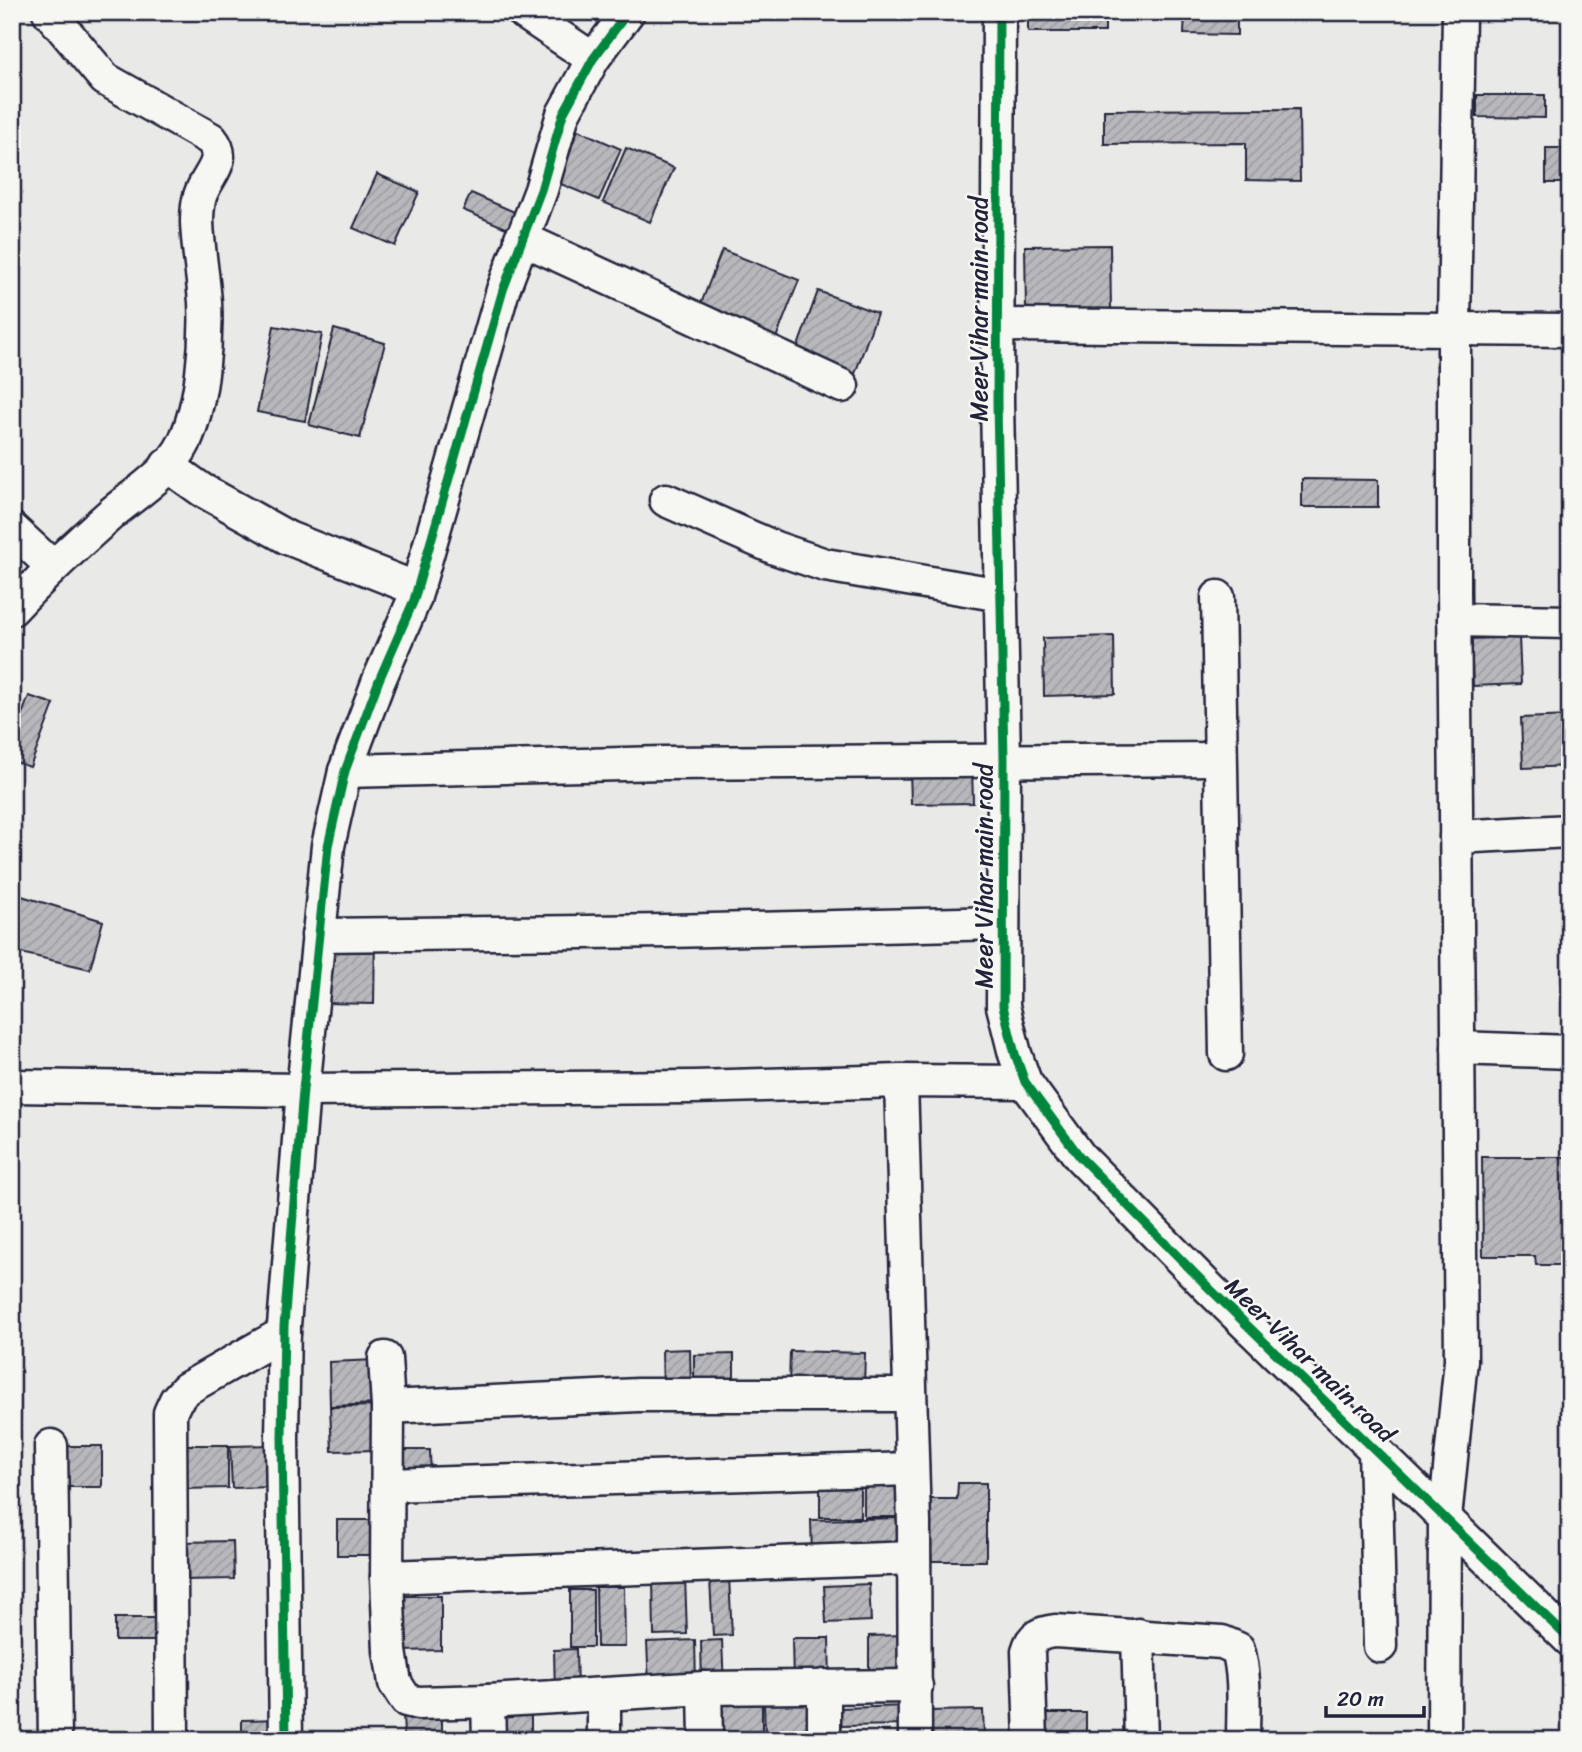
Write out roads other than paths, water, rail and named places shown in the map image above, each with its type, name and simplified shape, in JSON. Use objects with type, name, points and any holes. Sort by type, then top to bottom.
[{"type":"street","points":[[12,609],[52,566],[162,472],[183,444],[200,388],[205,303],[197,221],[200,197],[218,161],[218,147],[211,139],[105,79],[49,12]]},
{"type":"street","points":[[523,12],[593,59]]},
{"type":"street","points":[[286,1740],[282,1437],[284,1333],[303,1090],[328,846],[345,771],[417,589],[503,290],[541,190],[563,114],[593,59],[628,12]]},
{"type":"street","name":"Meer Vihar main road","points":[[999,12],[997,325],[1004,761],[1003,1006],[1015,1054],[1025,1082],[1080,1157],[1211,1290],[1570,1640]]},
{"type":"street","points":[[1444,1740],[1446,1518],[1461,1360],[1454,620],[1454,327],[1459,12]]},
{"type":"street","points":[[521,238],[842,386]]},
{"type":"street","points":[[997,325],[1570,330]]},
{"type":"street","points":[[167,465],[202,489],[288,538],[417,589]]},
{"type":"street","points":[[666,500],[775,548],[825,565],[1001,595]]},
{"type":"street","points":[[12,529],[52,566]]},
{"type":"street","points":[[1218,597],[1227,1055]]},
{"type":"street","points":[[1454,620],[1570,622]]},
{"type":"street","points":[[345,771],[664,763],[1220,759]]},
{"type":"street","points":[[1456,837],[1570,831]]},
{"type":"street","points":[[318,934],[669,931],[1002,923]]},
{"type":"street","points":[[1458,1048],[1570,1052]]},
{"type":"street","points":[[901,1081],[914,1558],[915,1740]]},
{"type":"street","points":[[12,1086],[303,1090],[694,1087],[901,1081],[1025,1082]]},
{"type":"street","points":[[172,1740],[170,1413],[176,1400],[186,1389],[284,1333]]},
{"type":"street","points":[[385,1358],[388,1407],[387,1577],[390,1651],[395,1682],[406,1700],[418,1703],[488,1701],[705,1688],[916,1686]]},
{"type":"street","points":[[388,1407],[638,1395],[909,1395]]},
{"type":"street","points":[[51,1446],[55,1740]]},
{"type":"street","points":[[1375,1450],[1380,1646]]},
{"type":"street","points":[[388,1485],[912,1469]]},
{"type":"street","points":[[387,1577],[914,1558]]},
{"type":"street","points":[[1031,1740],[1028,1651],[1031,1641],[1037,1635],[1055,1631],[1223,1642],[1238,1649],[1244,1686],[1243,1740]]},
{"type":"street","points":[[1138,1635],[1141,1740]]},
{"type":"street","points":[[824,1686],[824,1740]]},
{"type":"street","points":[[705,1688],[706,1740]]},
{"type":"street","points":[[604,1696],[604,1740]]},
{"type":"street","points":[[488,1701],[489,1740]]}]
